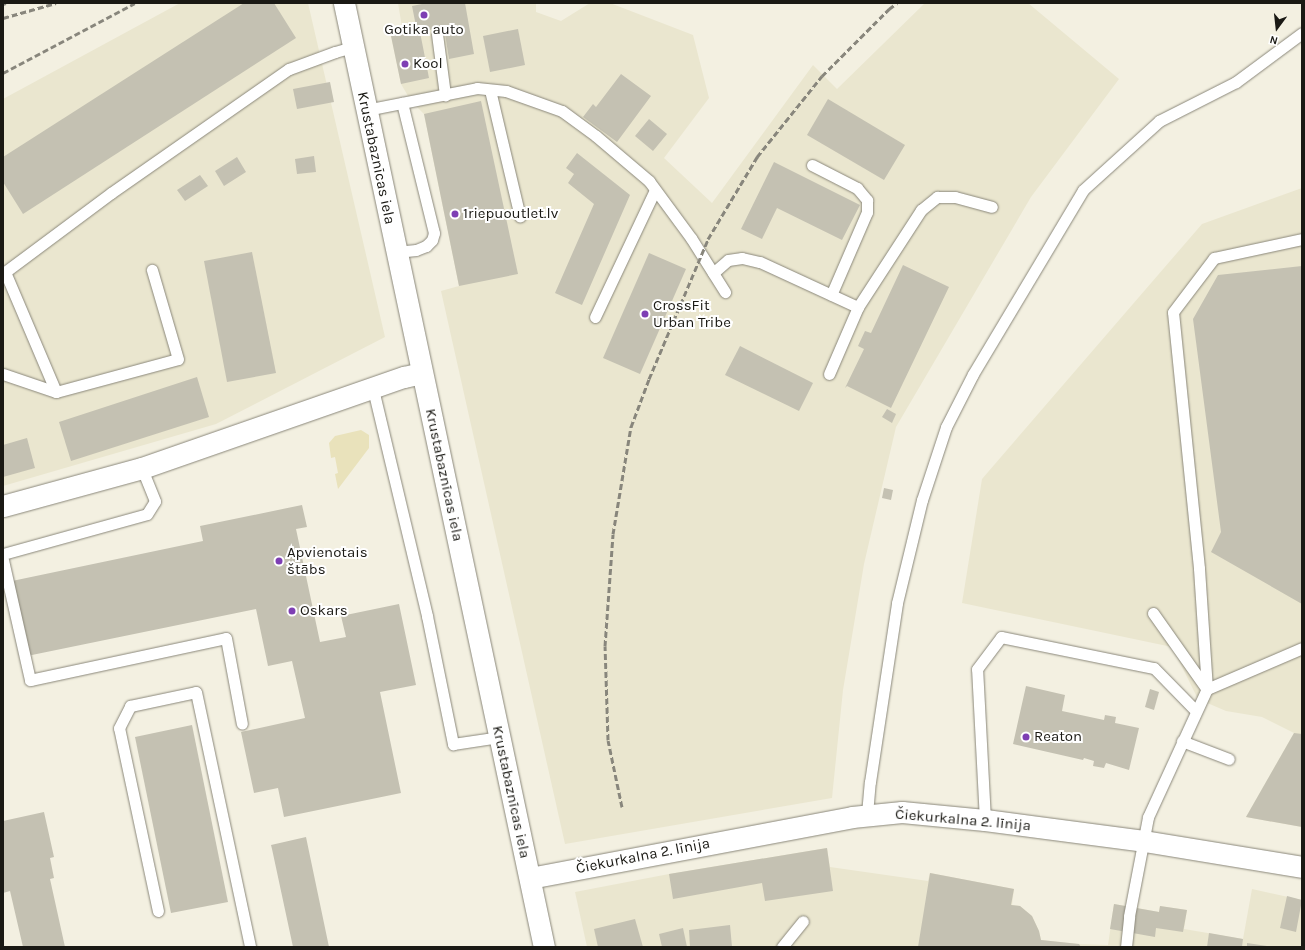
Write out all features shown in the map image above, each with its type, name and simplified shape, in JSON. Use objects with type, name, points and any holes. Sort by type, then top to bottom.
[{"type":"street","name":"Krustabaznīcas iela","points":[[344,3],[544,947]]},
{"type":"street","points":[[3,506],[142,468],[404,377],[422,373]]},
{"type":"street","name":"Čiekurkalna 2. līnija","points":[[530,878],[867,814],[902,812],[986,820],[1144,841],[1302,867]]},
{"type":"lane","points":[[867,814],[870,782],[897,603],[920,507],[946,427],[973,374],[1011,308],[1083,190],[1159,121],[1236,82],[1302,33]]},
{"type":"lane","points":[[437,34],[445,95]]},
{"type":"lane","points":[[56,392],[4,271],[111,192],[289,69],[353,47]]},
{"type":"lane","points":[[366,110],[477,88],[506,91],[562,111],[596,136],[649,181],[691,238],[725,292]]},
{"type":"lane","points":[[490,90],[520,217]]},
{"type":"lane","points":[[396,252],[416,250],[426,246],[432,240],[434,233],[402,103]]},
{"type":"lane","points":[[812,165],[857,188],[867,200],[867,212],[831,294]]},
{"type":"lane","points":[[595,317],[655,190]]},
{"type":"lane","points":[[829,374],[858,307],[921,210],[937,197],[955,197],[992,207]]},
{"type":"lane","points":[[1126,947],[1129,916],[1148,817],[1207,689],[1199,568],[1172,312],[1214,258],[1302,239]]},
{"type":"lane","points":[[713,273],[728,260],[742,258],[760,262],[858,307]]},
{"type":"lane","points":[[3,374],[56,392],[178,359],[152,270]]},
{"type":"lane","points":[[373,389],[427,616],[453,744],[500,738]]},
{"type":"lane","points":[[3,554],[148,514],[155,501],[142,468]]},
{"type":"lane","points":[[3,560],[30,680],[226,638],[242,724]]},
{"type":"lane","points":[[1154,613],[1207,689]]},
{"type":"lane","points":[[986,820],[977,668],[1001,637],[1154,668],[1196,711]]},
{"type":"lane","points":[[1207,689],[1302,648]]},
{"type":"lane","points":[[158,911],[119,728],[130,706],[196,692],[250,947]]},
{"type":"lane","points":[[1182,741],[1229,759]]},
{"type":"lane","points":[[782,947],[803,922]]},
{"type":"shaded area","points":[[180,3],[308,3],[385,337],[216,424],[3,486],[3,99]]},
{"type":"shaded area","points":[[398,3],[536,3],[536,12],[561,21],[590,3],[610,3],[693,35],[709,98],[664,158],[712,203],[813,65],[837,89],[925,3],[1028,3],[1119,79],[1031,197],[896,427],[864,564],[843,690],[832,798],[565,844],[441,291],[459,286],[424,114],[411,101],[401,84],[391,36],[403,33]]},
{"type":"shaded area","points":[[1302,188],[1302,827],[1246,817],[1294,733],[1262,717],[1226,711],[1198,699],[1172,647],[962,603],[982,479],[1202,224]]},
{"type":"shaded area","points":[[361,430],[369,435],[369,448],[338,489],[335,474],[338,473],[335,457],[331,458],[329,443],[335,436]]},
{"type":"shaded area","points":[[827,848],[830,867],[928,881],[930,873],[1014,889],[1012,905],[1020,906],[1032,916],[1039,931],[1041,940],[1079,944],[1108,945],[1114,904],[1159,912],[1160,906],[1187,910],[1184,929],[1243,939],[1252,889],[1302,900],[1302,947],[587,947],[575,892],[669,874]]},
{"type":"building","points":[[244,3],[274,3],[296,38],[23,214],[3,182],[3,157]]},
{"type":"building","points":[[427,3],[465,3],[474,54],[449,59],[444,27],[420,32],[429,78],[401,84],[391,36],[417,31],[412,6]]},
{"type":"building","points":[[518,29],[525,65],[490,72],[483,36]]},
{"type":"building","points":[[621,74],[651,96],[617,142],[583,117],[593,104],[596,107]]},
{"type":"building","points":[[330,82],[334,102],[297,109],[293,89]]},
{"type":"building","points":[[828,99],[905,145],[884,180],[807,135]]},
{"type":"building","points":[[481,101],[518,274],[459,286],[424,114]]},
{"type":"building","points":[[649,119],[667,134],[653,151],[635,136]]},
{"type":"building","points":[[577,153],[630,195],[582,305],[555,293],[594,204],[568,183],[574,174],[566,168]]},
{"type":"building","points":[[314,156],[316,172],[297,174],[295,159]]},
{"type":"building","points":[[237,157],[246,172],[224,186],[215,171]]},
{"type":"building","points":[[774,162],[860,205],[842,240],[777,208],[762,239],[741,229]]},
{"type":"building","points":[[200,175],[208,186],[185,201],[177,190]]},
{"type":"building","points":[[252,252],[276,373],[227,382],[204,261]]},
{"type":"building","name":"CrossFit Urban Tribe","points":[[649,253],[686,269],[640,374],[603,358]]},
{"type":"building","points":[[903,265],[949,287],[891,408],[847,386],[845,388],[864,349],[858,346],[865,331],[871,333]]},
{"type":"building","points":[[1302,266],[1302,604],[1211,552],[1221,532],[1193,319],[1218,275]]},
{"type":"building","points":[[740,346],[813,383],[799,411],[725,375]]},
{"type":"building","points":[[197,377],[209,417],[71,461],[59,422]]},
{"type":"building","points":[[887,409],[896,414],[892,423],[882,417]]},
{"type":"building","points":[[27,438],[35,468],[3,477],[3,445]]},
{"type":"building","points":[[884,488],[893,490],[891,500],[882,498]]},
{"type":"building","points":[[302,505],[307,527],[296,529],[320,642],[346,637],[341,616],[399,604],[416,685],[380,692],[401,793],[284,817],[278,788],[254,793],[241,732],[305,718],[292,661],[268,666],[256,609],[27,656],[12,581],[203,541],[200,526]]},
{"type":"building","points":[[1026,686],[1065,695],[1062,711],[1104,720],[1105,715],[1116,717],[1115,723],[1139,728],[1129,770],[1106,763],[1104,768],[1093,766],[1094,761],[1084,758],[1083,760],[1013,744]]},
{"type":"building","points":[[1150,689],[1159,692],[1154,710],[1145,707]]},
{"type":"building","points":[[192,725],[228,902],[171,913],[135,737]]},
{"type":"building","points":[[1294,733],[1302,734],[1302,827],[1246,817]]},
{"type":"building","points":[[44,812],[54,857],[50,858],[54,878],[50,879],[65,947],[23,947],[10,891],[3,893],[3,821]]},
{"type":"building","points":[[306,837],[329,947],[293,947],[271,845]]},
{"type":"building","points":[[827,848],[833,891],[765,901],[762,883],[673,899],[669,874]]},
{"type":"building","points":[[930,873],[1014,889],[1011,905],[1020,906],[1032,916],[1039,931],[1041,940],[1079,944],[1081,947],[918,947]]},
{"type":"building","points":[[1287,896],[1302,900],[1296,932],[1280,928]]},
{"type":"building","points":[[1114,904],[1159,912],[1160,906],[1187,910],[1183,932],[1156,928],[1155,937],[1110,929]]},
{"type":"building","points":[[635,919],[643,947],[598,947],[594,929]]},
{"type":"building","points":[[730,925],[732,947],[690,947],[689,930]]},
{"type":"building","points":[[683,928],[687,947],[662,947],[659,934]]},
{"type":"building","points":[[1209,933],[1243,939],[1242,947],[1207,947]]},
{"type":"building","points":[[1247,943],[1267,946],[1267,947],[1247,947]]},
{"type":"railway","points":[[3,18],[56,3]]},
{"type":"railway","points":[[3,73],[135,3]]},
{"type":"railway","points":[[622,807],[608,740],[605,646],[613,534],[631,427],[649,379],[708,239],[757,157],[822,76],[889,9],[897,3]]},
{"type":"place","name":"Gotika auto","points":[[424,15]]},
{"type":"place","name":"Kool","points":[[405,64]]},
{"type":"place","name":"1riepuoutlet.lv","points":[[455,214]]},
{"type":"place","name":"CrossFit Urban Tribe","points":[[645,314]]},
{"type":"place","name":"Apvienotais štābs","points":[[279,561]]},
{"type":"place","name":"Oskars","points":[[292,611]]},
{"type":"place","name":"Reaton","points":[[1026,737]]}]
